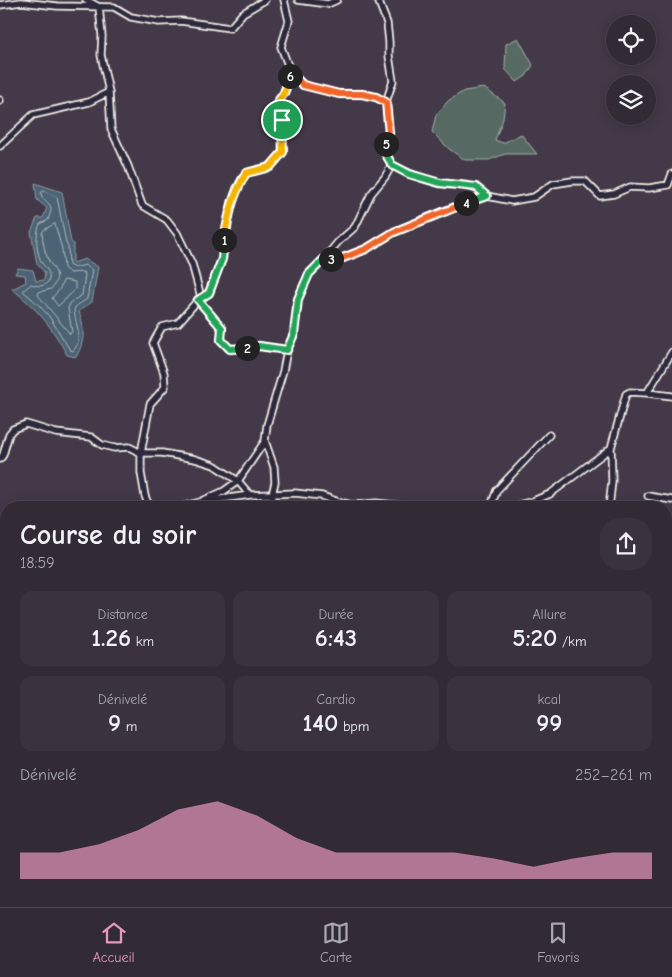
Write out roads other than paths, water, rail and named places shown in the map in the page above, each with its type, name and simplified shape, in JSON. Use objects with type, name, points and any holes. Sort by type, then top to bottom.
[{"type":"street","points":[[86,0],[99,7]]},
{"type":"street","points":[[0,4],[21,1],[57,6],[114,7],[131,17],[159,22],[181,21],[230,28],[242,14],[265,0]]},
{"type":"street","points":[[284,0],[289,21],[281,47],[291,73],[303,85],[339,94],[362,94],[376,97],[386,102]]},
{"type":"street","points":[[298,0],[328,4],[337,0]]},
{"type":"street","points":[[378,0],[387,23],[389,42],[392,81],[386,102],[389,133],[384,151],[392,165],[409,174],[440,183],[476,187],[487,196],[512,201],[534,197],[553,184],[572,181],[585,182],[600,196],[614,194],[630,187],[649,188],[668,185],[672,174]]},
{"type":"street","points":[[99,7],[102,36],[101,55],[109,92],[111,129],[128,166],[142,205],[167,220],[178,233],[192,264],[201,297],[178,323],[162,327],[153,343],[164,372],[165,387],[150,404],[142,453],[142,473],[147,501]]},
{"type":"street","points":[[198,300],[209,293],[222,259],[236,188],[246,173],[270,167],[283,152],[279,100],[284,93],[291,73]]},
{"type":"street","points":[[0,146],[33,115],[89,102],[109,92]]},
{"type":"street","points":[[273,501],[274,467],[265,441],[267,425],[283,371],[287,350],[294,334],[298,299],[309,274],[338,242],[355,227],[370,194],[385,177],[392,165]]},
{"type":"street","points":[[324,259],[343,258],[351,255],[366,249],[394,232],[487,196]]},
{"type":"street","points":[[198,300],[222,328],[221,340],[230,349],[259,346],[287,350]]},
{"type":"street","points":[[646,393],[672,352]]},
{"type":"street","points":[[610,501],[612,481],[610,448],[626,394],[630,392],[672,396]]},
{"type":"street","points":[[0,459],[9,434],[13,429],[26,424],[56,433],[91,436],[102,445],[114,448],[129,447],[142,453],[162,453],[195,459],[214,465],[238,481],[250,495]]},
{"type":"street","points":[[493,501],[497,490],[549,435]]},
{"type":"street","points":[[202,501],[224,491],[238,481],[265,441]]},
{"type":"street","points":[[533,501],[550,494],[610,448]]},
{"type":"street","points":[[207,501],[250,495],[295,493],[322,496],[336,501]]},
{"type":"street","points":[[648,496],[672,500]]},
{"type":"water","points":[[35,183],[62,192],[71,242],[75,245],[73,247],[73,263],[85,259],[98,267],[92,302],[79,311],[83,339],[76,357],[67,355],[43,319],[12,289],[26,282],[25,275],[15,274],[18,268],[33,270],[36,281],[44,280],[45,273],[37,264],[31,232],[37,218],[43,218],[47,208],[37,200]]}]
